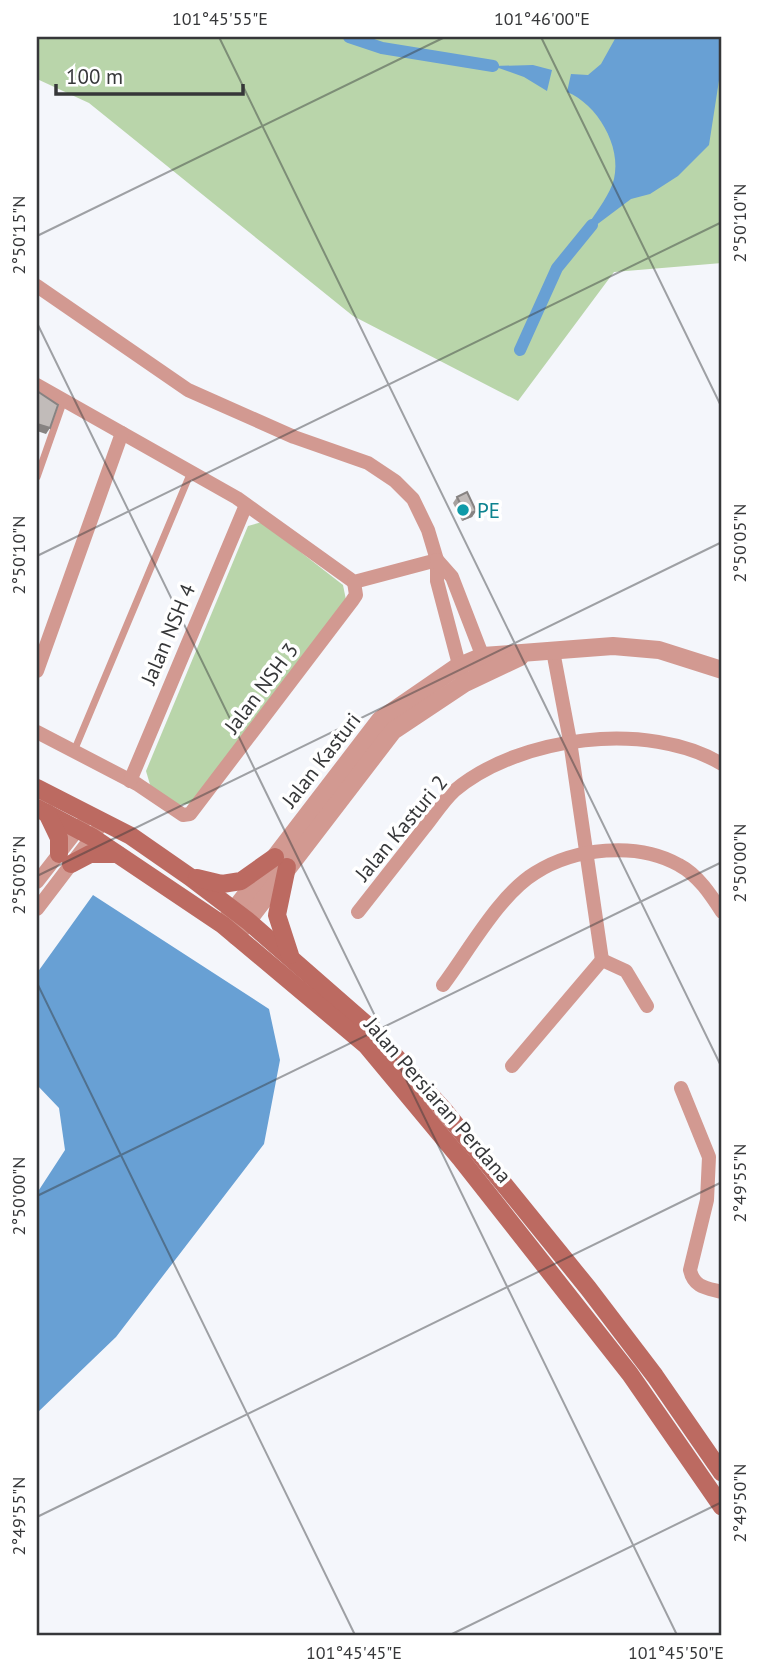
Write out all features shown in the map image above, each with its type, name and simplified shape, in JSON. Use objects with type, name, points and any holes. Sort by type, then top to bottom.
[{"type":"main road","name":"Jalan Persiaran Perdana","points":[[37,788],[91,826],[117,854],[229,930],[366,1045],[460,1158],[631,1374],[722,1507]]},
{"type":"main road","points":[[42,811],[65,859],[90,854],[117,854]]},
{"type":"main road","name":"Jalan Persiaran Perdana","points":[[42,811],[131,836],[241,915],[367,1025],[443,1109],[588,1288],[655,1376],[722,1473]]},
{"type":"main road","points":[[190,877],[222,884],[241,881],[281,862],[277,915],[292,960]]},
{"type":"street","points":[[37,286],[188,390],[293,437],[368,463],[395,481],[413,499],[428,530],[437,559],[436,581],[461,675]]},
{"type":"street","points":[[37,385],[246,505],[354,582],[437,559]]},
{"type":"street","points":[[37,671],[122,433]]},
{"type":"street","name":"Jalan NSH 4","points":[[130,780],[246,505]]},
{"type":"street","points":[[437,559],[452,577],[486,664],[526,654],[612,646],[659,650],[722,670]]},
{"type":"street","name":"Jalan NSH 3","points":[[130,780],[183,815],[190,814],[352,601],[356,595],[354,582]]},
{"type":"street","points":[[512,1066],[602,960],[570,741],[553,651]]},
{"type":"street","name":"Jalan Kasturi","points":[[229,930],[281,862],[380,720],[486,664]]},
{"type":"street","points":[[37,732],[130,780]]},
{"type":"street","name":"Jalan Kasturi 2","points":[[358,912],[453,792],[493,766],[570,741],[617,739],[675,746],[722,764]]},
{"type":"street","points":[[37,909],[65,859],[91,826]]},
{"type":"street","points":[[443,985],[506,900],[534,873],[586,852],[614,850],[651,854],[680,865],[708,889],[722,912]]},
{"type":"street","points":[[37,882],[65,859]]},
{"type":"street","points":[[602,960],[626,971],[647,1006]]},
{"type":"street","points":[[681,1088],[709,1157],[707,1200],[690,1270],[692,1279],[698,1286],[722,1292]]},
{"type":"lane","points":[[37,477],[64,400]]},
{"type":"lane","points":[[73,752],[191,472]]},
{"type":"green space","points":[[37,37],[722,37],[722,263],[614,272],[518,401],[353,316],[89,103],[37,79]]},
{"type":"green space","points":[[262,522],[343,585],[346,600],[195,803],[178,805],[151,788],[146,771],[248,526]]},
{"type":"water","points":[[616,37],[722,37],[722,61],[709,145],[678,176],[650,194],[631,199],[595,226],[589,223],[612,185],[616,166],[614,153],[611,140],[597,116],[578,98],[567,92],[571,74],[588,75],[601,64]]},
{"type":"water","points":[[533,65],[552,70],[547,91],[524,77],[493,66]]},
{"type":"water","points":[[93,895],[269,1009],[280,1060],[264,1144],[116,1337],[37,1413],[37,1193],[65,1150],[59,1108],[37,1085],[37,973]]},
{"type":"building","points":[[37,391],[58,405],[50,428],[37,424]]},
{"type":"building","points":[[467,492],[476,511],[466,515],[457,497]]},
{"type":"waterway","points":[[349,37],[382,48],[493,66]]},
{"type":"waterway","points":[[520,350],[557,268],[592,225]]},
{"type":"place","name":"PE","points":[[463,510]]}]
